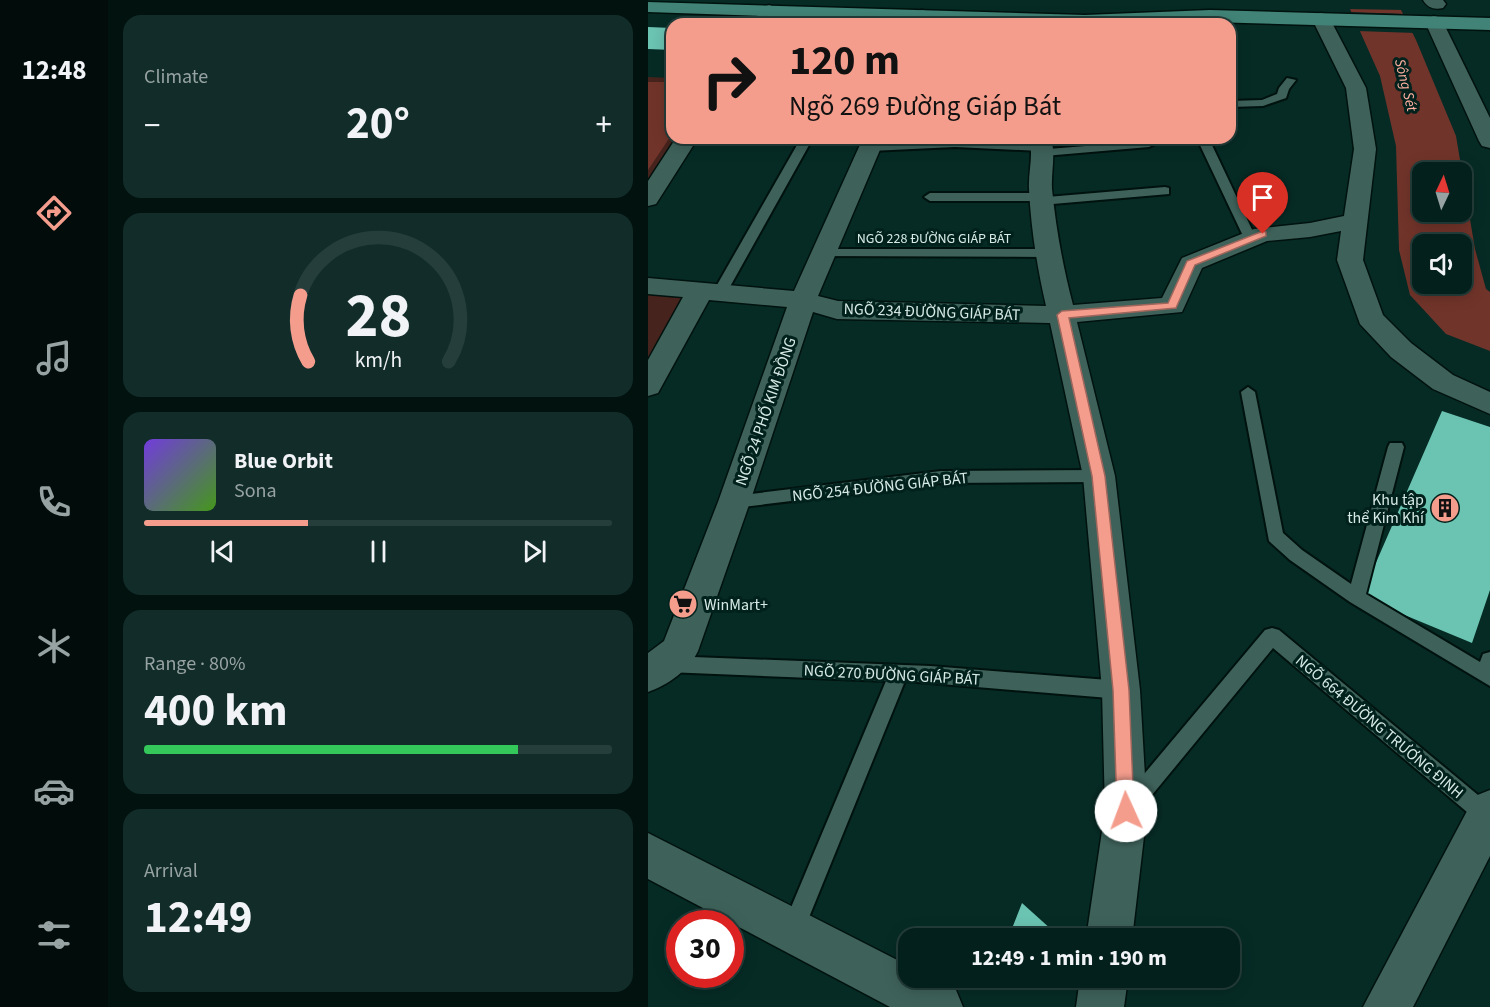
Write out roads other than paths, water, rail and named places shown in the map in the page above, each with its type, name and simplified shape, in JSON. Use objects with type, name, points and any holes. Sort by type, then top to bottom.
[{"type":"main road","points":[[698,0],[1159,18]]},
{"type":"main road","points":[[1236,20],[1332,20],[1427,10],[1458,4]]},
{"type":"main road","points":[[648,7],[765,17],[817,18]]},
{"type":"main road","points":[[1427,10],[1490,24]]},
{"type":"street","points":[[1427,10],[1490,141]]},
{"type":"street","points":[[1332,20],[1356,88],[1365,149],[1350,260],[1370,318],[1401,350],[1443,382],[1490,404]]},
{"type":"street","points":[[648,199],[683,144]]},
{"type":"street","name":"NGÕ 24 PHỐ KIM ĐỒNG","points":[[656,669],[679,651],[734,502],[803,300],[821,253],[872,144]]},
{"type":"street","points":[[1042,146],[1040,186],[1047,254],[1099,476],[1121,690],[1126,811],[1110,928]]},
{"type":"street","points":[[1250,238],[1263,234],[1310,230],[1355,221]]},
{"type":"street","name":"NGÕ 234 ĐƯỜNG GIÁP BÁT","points":[[648,286],[803,300],[837,310],[1062,315],[1172,306],[1191,263],[1250,238]]},
{"type":"street","points":[[648,386],[710,291]]},
{"type":"street","points":[[1387,1007],[1450,891],[1488,814]]},
{"type":"street","points":[[648,855],[939,1007]]},
{"type":"street","points":[[1100,1007],[1103,988]]},
{"type":"lane","points":[[1236,104],[1263,103],[1282,96],[1284,88],[1291,80]]},
{"type":"lane","points":[[710,291],[803,144]]},
{"type":"lane","points":[[955,144],[1042,146],[1149,144]]},
{"type":"lane","points":[[1205,144],[1250,238]]},
{"type":"lane","points":[[930,197],[1041,199],[1165,191]]},
{"type":"lane","name":"NGÕ 228 ĐƯỜNG GIÁP BÁT","points":[[821,253],[1047,254]]},
{"type":"lane","points":[[1248,392],[1275,536],[1296,555],[1356,597],[1488,671]]},
{"type":"lane","points":[[1356,597],[1396,447]]},
{"type":"lane","name":"NGÕ 254 ĐƯỜNG GIÁP BÁT","points":[[734,502],[941,477],[1099,476]]},
{"type":"lane","name":"NGÕ 664 ĐƯỜNG TRƯƠNG ĐỊNH","points":[[1126,811],[1272,636],[1488,814]]},
{"type":"lane","name":"NGÕ 270 ĐƯỜNG GIÁP BÁT","points":[[656,669],[899,673],[1121,690]]},
{"type":"lane","points":[[793,929],[899,673]]},
{"type":"water","name":"Sông Sét","points":[[1346,0],[1396,0],[1416,40],[1456,136],[1460,162],[1412,162],[1412,222],[1470,222],[1486,289],[1490,292],[1490,351],[1446,334],[1410,295],[1399,250],[1396,146],[1380,76]]},
{"type":"water","points":[[648,82],[666,82],[666,143],[648,170]]},
{"type":"place","name":"Khu tập thể Kim Khí","points":[[1445,508]]},
{"type":"place","name":"WinMart+","points":[[683,604]]}]
